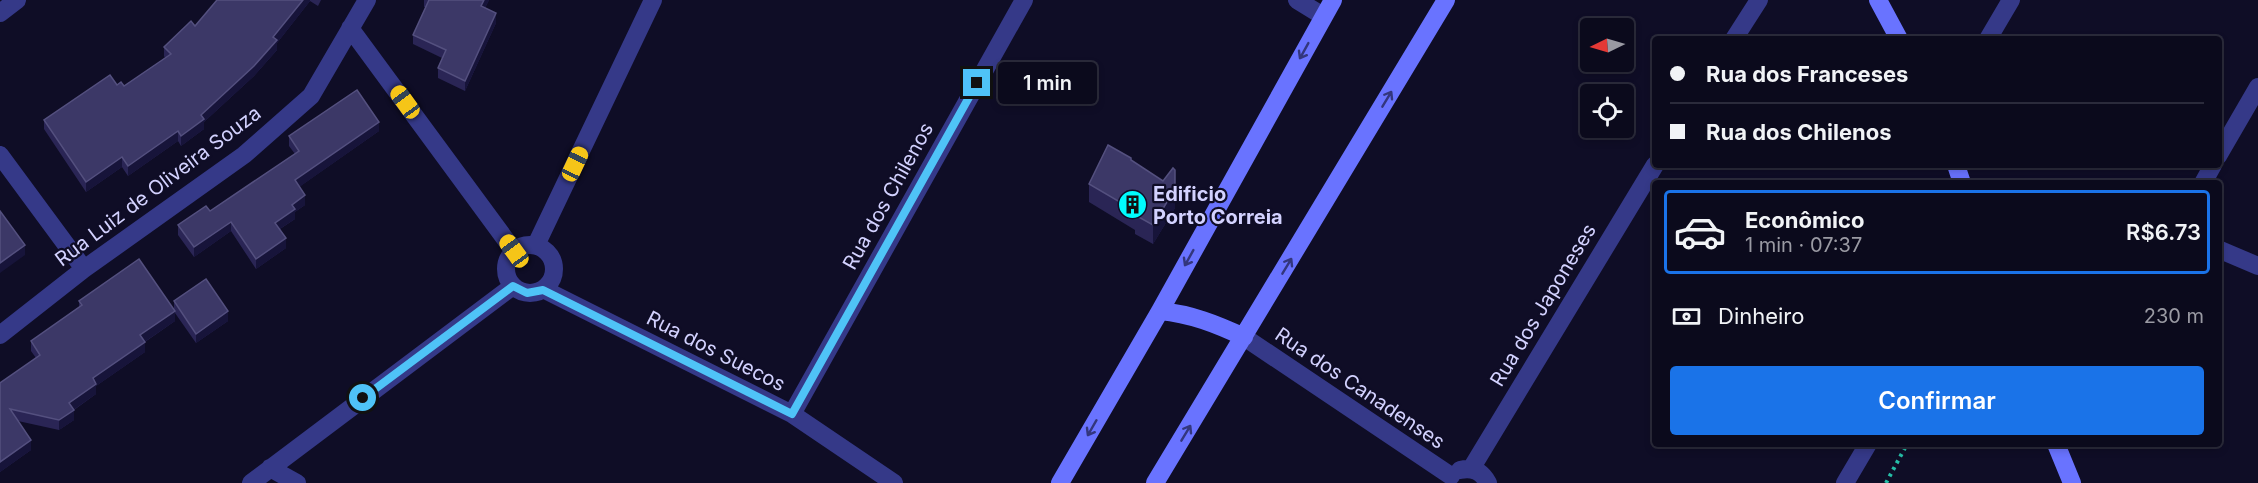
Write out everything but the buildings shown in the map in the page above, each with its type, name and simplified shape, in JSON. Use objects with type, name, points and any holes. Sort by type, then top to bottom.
[{"type":"main road","points":[[1060,483],[1160,311],[1333,0]]},
{"type":"main road","points":[[1155,483],[1446,0]]},
{"type":"main road","points":[[1878,0],[1897,36]]},
{"type":"main road","points":[[1160,311],[1183,313],[1203,319],[1244,337]]},
{"type":"main road","points":[[2057,447],[2072,483]]},
{"type":"street","points":[[0,13],[17,0]]},
{"type":"street","name":"Rua Luiz de Oliveira Souza","points":[[0,335],[84,269],[244,155],[311,96],[367,0]]},
{"type":"street","points":[[536,245],[653,0]]},
{"type":"street","name":"Rua dos Chilenos","points":[[792,414],[1024,0]]},
{"type":"street","points":[[1297,0],[1323,16]]},
{"type":"street","points":[[1736,36],[1759,0]]},
{"type":"street","points":[[1990,36],[2012,0]]},
{"type":"street","points":[[350,28],[514,251]]},
{"type":"street","points":[[2222,149],[2258,87]]},
{"type":"street","points":[[0,155],[84,269]]},
{"type":"street","name":"Rua dos Japoneses","points":[[1471,469],[1653,168]]},
{"type":"street","points":[[536,245],[549,254],[554,269],[549,284],[543,290],[527,293],[513,286],[506,272],[506,264],[514,251],[521,246],[536,245]]},
{"type":"street","points":[[2222,251],[2258,266]]},
{"type":"street","points":[[251,483],[513,286]]},
{"type":"street","name":"Rua dos Suecos","points":[[543,290],[792,414],[894,483]]},
{"type":"street","name":"Rua dos Canadenses","points":[[1244,337],[1449,480]]},
{"type":"street","points":[[1845,483],[1866,447]]},
{"type":"street","points":[[270,468],[297,483]]},
{"type":"street","points":[[1449,480],[1464,469],[1471,469],[1484,476],[1488,483]]},
{"type":"path","points":[[1886,483],[1905,447]]},
{"type":"place","name":"Edificio Porto Correia","points":[[1132,205]]},
{"type":"route","points":[[363,398],[513,286],[527,293],[543,290],[792,414],[977,83]]}]
